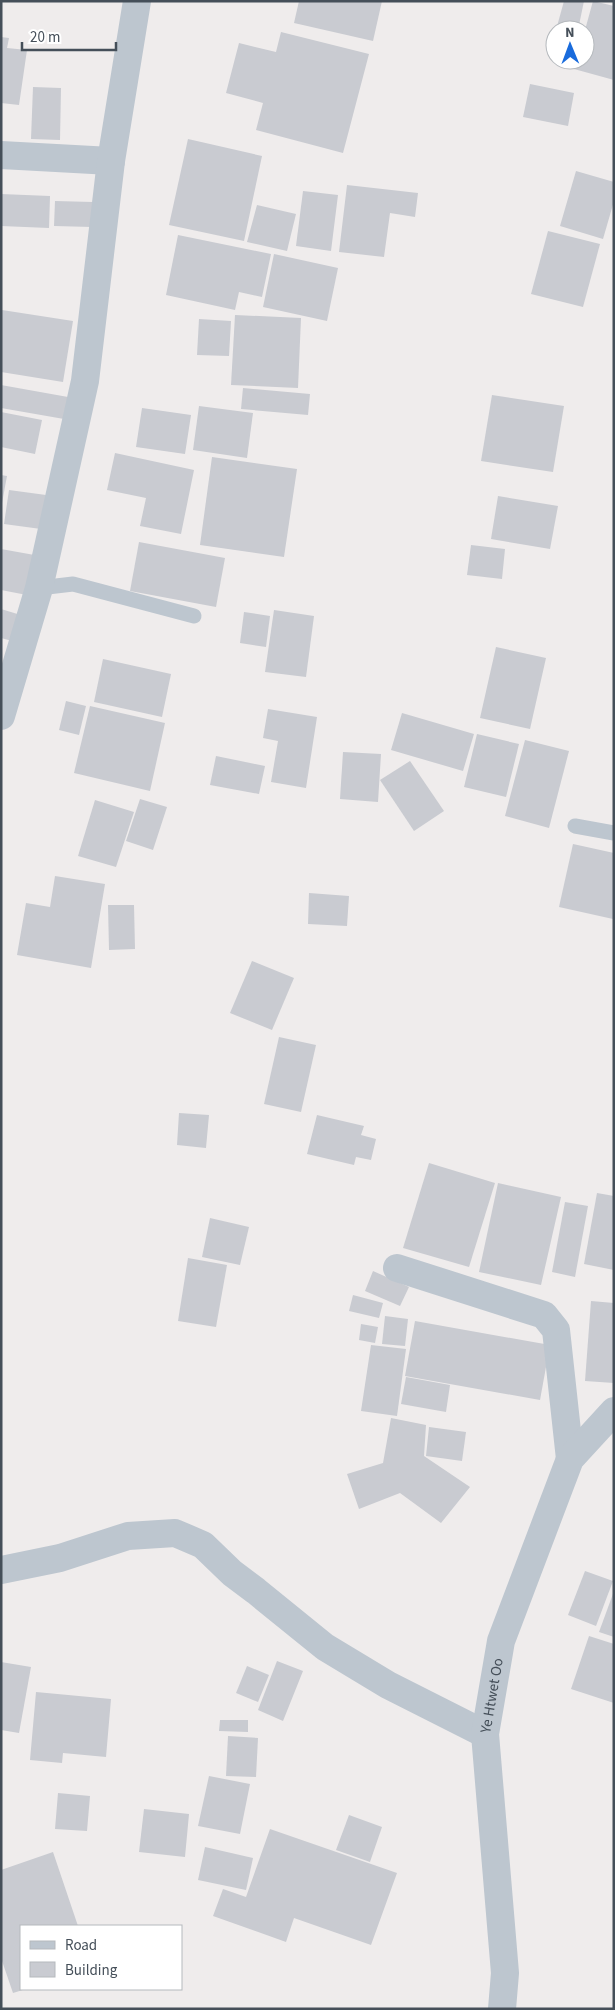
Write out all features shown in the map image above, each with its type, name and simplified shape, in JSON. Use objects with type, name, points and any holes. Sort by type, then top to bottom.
[{"type":"street","points":[[1,716],[39,588],[85,381],[111,161],[137,1]]},
{"type":"street","points":[[1,155],[111,161]]},
{"type":"street","points":[[397,1268],[544,1315],[556,1330],[570,1459]]},
{"type":"street","name":"Ye Htwet Oo","points":[[502,2009],[505,1973],[485,1734],[501,1641],[570,1459],[612,1419]]},
{"type":"street","points":[[1,1570],[60,1558],[128,1536],[175,1533],[203,1545],[232,1573],[325,1647],[388,1685],[438,1708],[485,1734]]},
{"type":"lane","points":[[39,588],[73,584],[194,616]]},
{"type":"lane","points":[[575,826],[614,833]]},
{"type":"building","points":[[299,1],[382,1],[373,41],[294,23]]},
{"type":"building","points":[[564,1],[584,1],[580,20],[559,20]]},
{"type":"building","points":[[593,1],[614,6],[614,80],[578,70],[595,70],[595,20],[588,20]]},
{"type":"building","points":[[281,32],[369,54],[343,153],[256,130],[263,103],[226,93],[239,43],[276,52]]},
{"type":"building","points":[[1,37],[9,38],[7,48],[27,50],[19,105],[1,103]]},
{"type":"building","points":[[530,84],[574,93],[568,126],[523,117]]},
{"type":"building","points":[[33,87],[61,88],[60,140],[31,139]]},
{"type":"building","points":[[188,139],[262,156],[244,241],[169,225]]},
{"type":"building","points":[[576,171],[614,182],[614,201],[603,239],[560,226]]},
{"type":"building","points":[[347,185],[418,193],[415,217],[390,213],[384,257],[339,252]]},
{"type":"building","points":[[303,191],[338,195],[331,251],[296,246]]},
{"type":"building","points":[[1,194],[50,196],[49,228],[1,226]]},
{"type":"building","points":[[55,201],[93,202],[92,227],[54,226]]},
{"type":"building","points":[[257,205],[296,214],[287,251],[247,242]]},
{"type":"building","points":[[548,231],[600,244],[583,307],[531,294]]},
{"type":"building","points":[[178,235],[271,254],[262,297],[239,292],[235,310],[166,295]]},
{"type":"building","points":[[274,254],[338,268],[327,321],[263,307]]},
{"type":"building","points":[[2,310],[73,321],[63,382],[1,372]]},
{"type":"building","points":[[235,315],[301,318],[298,388],[231,385]]},
{"type":"building","points":[[199,319],[231,321],[229,356],[197,355]]},
{"type":"building","points":[[1,385],[68,397],[64,419],[1,408]]},
{"type":"building","points":[[243,388],[310,394],[308,415],[241,409]]},
{"type":"building","points":[[492,395],[564,406],[553,472],[481,461]]},
{"type":"building","points":[[199,406],[253,413],[247,458],[193,450]]},
{"type":"building","points":[[142,408],[191,415],[185,454],[136,447]]},
{"type":"building","points":[[1,412],[42,420],[35,454],[1,447]]},
{"type":"building","points":[[115,453],[194,470],[181,534],[140,526],[146,498],[107,490]]},
{"type":"building","points":[[212,457],[297,469],[284,557],[200,545]]},
{"type":"building","points":[[1,475],[7,476],[2,503],[1,503]]},
{"type":"building","points":[[9,490],[46,495],[41,529],[4,524]]},
{"type":"building","points":[[498,496],[558,506],[550,549],[491,539]]},
{"type":"building","points":[[139,542],[225,558],[216,607],[130,591]]},
{"type":"building","points":[[471,545],[505,549],[502,579],[467,575]]},
{"type":"building","points":[[1,549],[40,556],[32,596],[1,590]]},
{"type":"building","points":[[1,609],[24,616],[16,642],[1,638]]},
{"type":"building","points":[[274,610],[314,616],[306,677],[265,672]]},
{"type":"building","points":[[244,612],[270,616],[266,647],[240,643]]},
{"type":"building","points":[[496,647],[546,658],[530,729],[480,718]]},
{"type":"building","points":[[103,659],[171,674],[162,717],[94,702]]},
{"type":"building","points":[[66,701],[86,706],[79,735],[59,730]]},
{"type":"building","points":[[90,706],[165,723],[150,791],[74,773]]},
{"type":"building","points":[[268,709],[317,717],[306,788],[271,782],[278,741],[263,738]]},
{"type":"building","points":[[402,713],[474,734],[463,771],[391,750]]},
{"type":"building","points":[[477,734],[519,744],[506,797],[464,787]]},
{"type":"building","points":[[525,740],[569,751],[549,828],[505,816]]},
{"type":"building","points":[[343,752],[381,754],[378,802],[340,799]]},
{"type":"building","points":[[216,756],[265,766],[259,794],[210,785]]},
{"type":"building","points":[[410,761],[444,811],[414,831],[380,780]]},
{"type":"building","points":[[140,799],[167,807],[153,850],[126,841]]},
{"type":"building","points":[[95,800],[134,812],[116,867],[78,856]]},
{"type":"building","points":[[573,844],[614,853],[613,919],[559,907]]},
{"type":"building","points":[[55,876],[105,884],[91,968],[17,955],[26,903],[50,907]]},
{"type":"building","points":[[309,893],[349,896],[347,926],[308,924]]},
{"type":"building","points":[[108,905],[134,905],[135,949],[109,950]]},
{"type":"building","points":[[252,961],[294,978],[272,1030],[230,1013]]},
{"type":"building","points":[[279,1037],[316,1045],[301,1112],[264,1104]]},
{"type":"building","points":[[179,1113],[209,1115],[206,1148],[177,1145]]},
{"type":"building","points":[[317,1115],[364,1126],[361,1135],[376,1139],[371,1160],[356,1157],[354,1165],[307,1154]]},
{"type":"building","points":[[429,1163],[495,1183],[469,1267],[403,1248]]},
{"type":"building","points":[[498,1183],[561,1197],[541,1285],[479,1272]]},
{"type":"building","points":[[597,1193],[614,1196],[614,1270],[584,1264]]},
{"type":"building","points":[[565,1202],[588,1206],[575,1277],[552,1272]]},
{"type":"building","points":[[210,1218],[249,1227],[240,1265],[202,1257]]},
{"type":"building","points":[[188,1258],[227,1265],[216,1327],[178,1321]]},
{"type":"building","points":[[373,1271],[409,1287],[400,1306],[365,1291]]},
{"type":"building","points":[[353,1295],[383,1303],[379,1318],[349,1311]]},
{"type":"building","points":[[591,1301],[614,1303],[614,1383],[585,1381]]},
{"type":"building","points":[[385,1316],[408,1319],[405,1346],[382,1344]]},
{"type":"building","points":[[415,1321],[550,1345],[540,1400],[405,1376]]},
{"type":"building","points":[[361,1324],[378,1327],[375,1343],[359,1340]]},
{"type":"building","points":[[371,1345],[406,1349],[397,1416],[361,1411]]},
{"type":"building","points":[[406,1377],[450,1385],[446,1412],[401,1404]]},
{"type":"building","points":[[391,1418],[426,1425],[424,1456],[470,1487],[441,1523],[400,1493],[359,1509],[347,1474],[383,1463]]},
{"type":"building","points":[[429,1427],[466,1432],[462,1461],[426,1456]]},
{"type":"building","points":[[585,1571],[613,1581],[596,1626],[568,1615]]},
{"type":"building","points":[[614,1591],[614,1637],[599,1632]]},
{"type":"building","points":[[589,1636],[614,1644],[614,1703],[571,1689]]},
{"type":"building","points":[[277,1661],[303,1671],[283,1721],[258,1710]]},
{"type":"building","points":[[1,1662],[31,1667],[19,1733],[1,1730]]},
{"type":"building","points":[[247,1666],[269,1675],[258,1702],[236,1693]]},
{"type":"building","points":[[36,1692],[111,1699],[106,1757],[63,1753],[62,1763],[30,1760]]},
{"type":"building","points":[[220,1720],[248,1720],[248,1732],[219,1731]]},
{"type":"building","points":[[228,1736],[258,1738],[256,1777],[226,1776]]},
{"type":"building","points":[[209,1776],[250,1784],[240,1834],[198,1826]]},
{"type":"building","points":[[58,1793],[90,1796],[87,1831],[55,1829]]},
{"type":"building","points":[[144,1809],[189,1814],[185,1857],[139,1852]]},
{"type":"building","points":[[349,1815],[382,1827],[370,1862],[336,1850]]},
{"type":"building","points":[[270,1829],[397,1873],[371,1945],[294,1918],[286,1942],[213,1916],[223,1889],[246,1897]]},
{"type":"building","points":[[205,1847],[253,1858],[246,1890],[198,1880]]},
{"type":"building","points":[[53,1852],[78,1925],[20,1925],[20,1990],[23,1990],[13,1993],[1,1958],[1,1870]]}]
